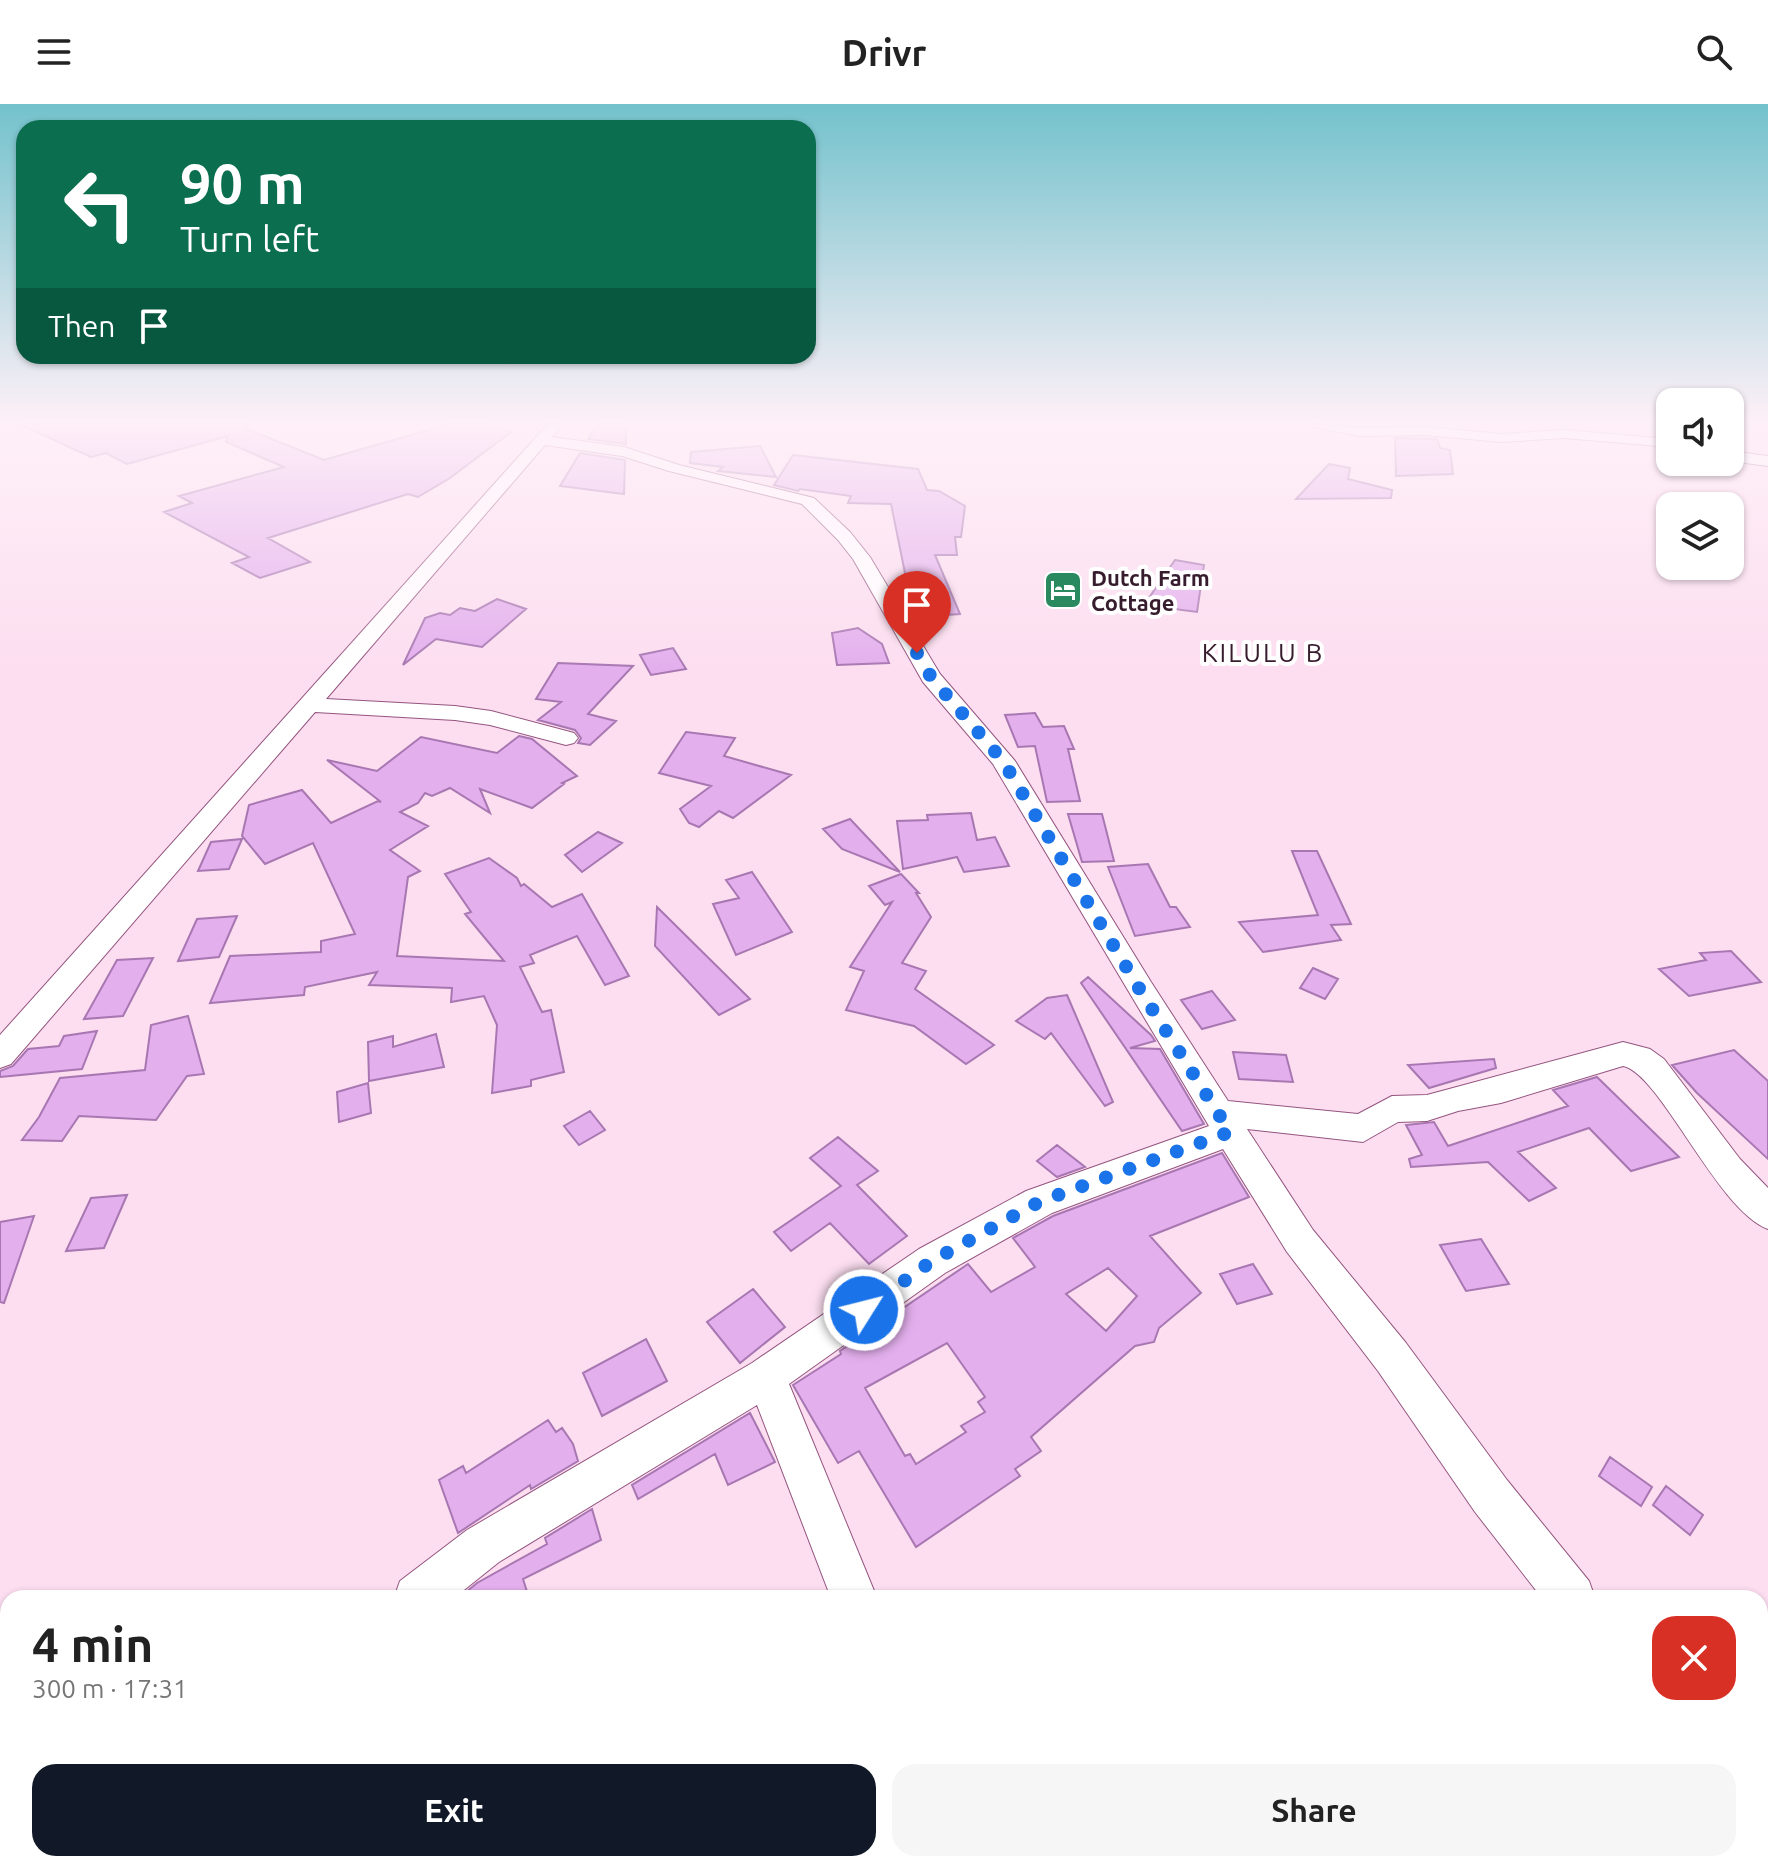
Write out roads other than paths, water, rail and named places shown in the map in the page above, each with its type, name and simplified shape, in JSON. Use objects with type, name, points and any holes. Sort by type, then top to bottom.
[{"type":"street","points":[[0,1056],[484,506]]},
{"type":"street","points":[[814,506],[861,557],[931,677],[1003,761],[1140,990],[1300,1241],[1392,1357],[1491,1496],[1566,1590]]},
{"type":"street","points":[[310,705],[455,713],[491,718],[566,738]]},
{"type":"street","points":[[427,1590],[483,1546],[766,1377],[932,1261],[1039,1202],[1224,1122],[1363,1128],[1392,1109],[1427,1108],[1623,1054],[1639,1057],[1653,1068],[1728,1169],[1768,1213]]},
{"type":"street","points":[[766,1377],[851,1590]]},
{"type":"place","name":"Dutch Farm Cottage","points":[[1063,590]]},
{"type":"district","name":"KILULU B","points":[[1263,652]]}]
